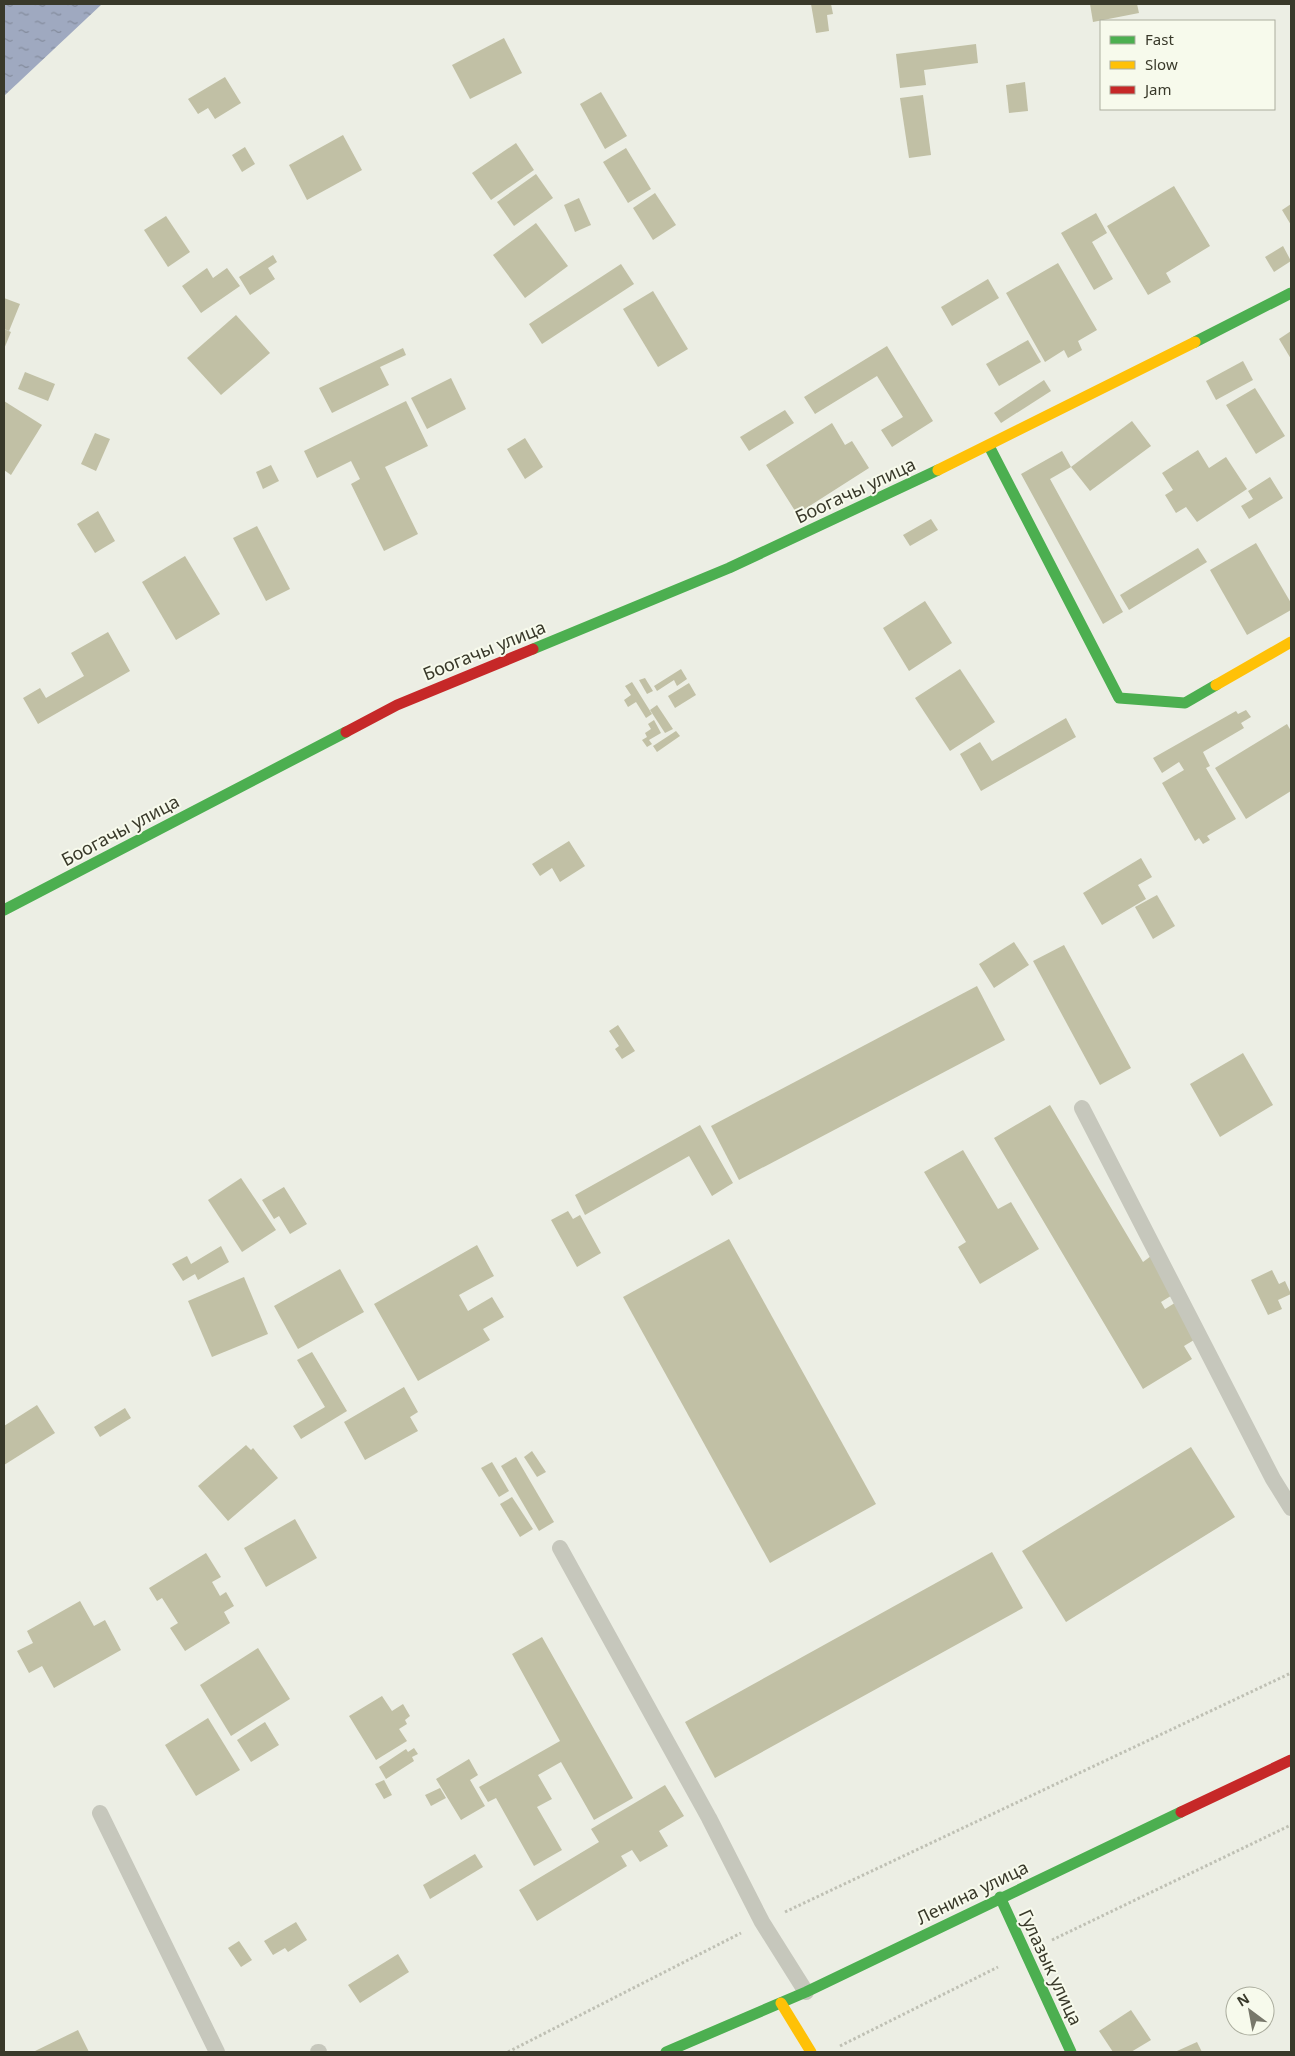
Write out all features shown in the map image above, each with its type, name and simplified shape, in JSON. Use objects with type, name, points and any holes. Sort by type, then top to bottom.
[{"type":"street","name":"Боогачы улица","points":[[4,910],[396,705],[729,568],[989,446],[1291,293]]},
{"type":"street","points":[[989,446],[1119,698],[1185,702],[1291,642]]},
{"type":"street","name":"Ленина улица","points":[[666,2052],[806,1992],[1000,1897],[1291,1760]]},
{"type":"street","name":"Гулазык улица","points":[[1000,1897],[1071,2052]]},
{"type":"street","points":[[781,2003],[811,2052]]},
{"type":"lane","points":[[1082,1108],[1273,1479],[1291,1508]]},
{"type":"lane","points":[[560,1548],[709,1818],[762,1922],[806,1992]]},
{"type":"lane","points":[[100,1813],[217,2052]]},
{"type":"path","points":[[508,2052],[762,1922],[1291,1673]]},
{"type":"path","points":[[837,2048],[1026,1953],[1291,1825]]},
{"type":"water","points":[[4,4],[102,4],[4,96]]},
{"type":"building","points":[[811,4],[831,4],[833,14],[827,15],[829,31],[816,33]]},
{"type":"building","points":[[1090,4],[1137,4],[1139,13],[1093,22]]},
{"type":"building","points":[[504,38],[522,73],[470,99],[452,65]]},
{"type":"building","points":[[976,44],[978,63],[924,70],[926,85],[900,88],[896,54]]},
{"type":"building","points":[[225,77],[241,103],[215,119],[208,108],[198,114],[188,99]]},
{"type":"building","points":[[1025,82],[1028,111],[1009,113],[1006,85]]},
{"type":"building","points":[[601,92],[627,136],[605,149],[580,104]]},
{"type":"building","points":[[923,95],[931,155],[909,158],[900,98]]},
{"type":"building","points":[[343,135],[362,170],[307,200],[289,165]]},
{"type":"building","points":[[516,143],[534,170],[491,200],[472,173]]},
{"type":"building","points":[[245,147],[255,164],[242,172],[232,155]]},
{"type":"building","points":[[626,148],[651,189],[628,203],[603,162]]},
{"type":"building","points":[[536,174],[553,198],[514,226],[497,202]]},
{"type":"building","points":[[1174,186],[1210,246],[1166,273],[1171,282],[1148,295],[1107,226]]},
{"type":"building","points":[[655,193],[676,225],[653,240],[633,208]]},
{"type":"building","points":[[579,198],[591,225],[575,232],[564,205]]},
{"type":"building","points":[[1291,204],[1291,225],[1282,210]]},
{"type":"building","points":[[1096,213],[1107,233],[1092,242],[1113,279],[1094,290],[1061,233]]},
{"type":"building","points":[[166,216],[190,252],[168,267],[144,230]]},
{"type":"building","points":[[536,223],[568,266],[525,298],[493,255]]},
{"type":"building","points":[[1283,246],[1291,261],[1274,272],[1265,257]]},
{"type":"building","points":[[273,255],[277,262],[268,268],[275,279],[250,295],[239,277]]},
{"type":"building","points":[[1058,263],[1097,330],[1078,341],[1082,350],[1068,358],[1064,350],[1045,362],[1006,293]]},
{"type":"building","points":[[621,264],[634,284],[542,344],[529,324]]},
{"type":"building","points":[[207,268],[213,278],[227,268],[240,286],[201,313],[182,286]]},
{"type":"building","points":[[988,279],[999,298],[952,326],[941,307]]},
{"type":"building","points":[[653,291],[688,349],[658,367],[623,309]]},
{"type":"building","points":[[4,298],[20,304],[9,331],[4,329]]},
{"type":"building","points":[[236,315],[270,353],[221,395],[187,358]]},
{"type":"building","points":[[4,329],[11,332],[4,349]]},
{"type":"building","points":[[1291,331],[1291,359],[1279,339]]},
{"type":"building","points":[[1028,340],[1041,362],[999,386],[986,364]]},
{"type":"building","points":[[887,346],[933,421],[892,447],[881,430],[903,417],[877,376],[815,414],[804,397]]},
{"type":"building","points":[[403,348],[406,355],[380,367],[389,385],[332,413],[319,388]]},
{"type":"building","points":[[1243,361],[1253,380],[1216,400],[1206,381]]},
{"type":"building","points":[[25,372],[55,384],[48,401],[18,389]]},
{"type":"building","points":[[451,378],[466,409],[427,429],[411,398]]},
{"type":"building","points":[[1044,380],[1051,391],[1001,423],[994,413]]},
{"type":"building","points":[[1255,388],[1285,436],[1256,454],[1226,405]]},
{"type":"building","points":[[4,401],[42,425],[11,475],[4,470]]},
{"type":"building","points":[[406,401],[428,446],[385,467],[418,534],[384,551],[351,484],[360,479],[351,461],[317,478],[304,451]]},
{"type":"building","points":[[785,410],[794,423],[749,451],[740,437]]},
{"type":"building","points":[[1132,421],[1151,446],[1090,491],[1071,467]]},
{"type":"building","points":[[832,423],[845,445],[852,441],[869,468],[797,514],[766,465]]},
{"type":"building","points":[[95,433],[110,439],[96,471],[81,464]]},
{"type":"building","points":[[525,438],[543,467],[525,479],[507,449]]},
{"type":"building","points":[[1198,450],[1209,468],[1226,457],[1247,489],[1197,522],[1186,507],[1176,513],[1165,495],[1173,490],[1162,473]]},
{"type":"building","points":[[1062,451],[1071,467],[1050,479],[1123,612],[1103,624],[1021,474]]},
{"type":"building","points":[[271,465],[279,481],[263,489],[256,472]]},
{"type":"building","points":[[1270,477],[1283,498],[1249,519],[1241,506],[1253,499],[1248,491]]},
{"type":"building","points":[[98,511],[115,541],[95,553],[77,524]]},
{"type":"building","points":[[931,519],[938,530],[910,546],[903,535]]},
{"type":"building","points":[[257,526],[290,589],[266,601],[233,538]]},
{"type":"building","points":[[1256,543],[1291,603],[1291,610],[1247,635],[1210,570]]},
{"type":"building","points":[[1198,548],[1207,562],[1129,610],[1120,595]]},
{"type":"building","points":[[185,556],[220,614],[176,640],[142,582]]},
{"type":"building","points":[[925,601],[952,643],[909,671],[883,628]]},
{"type":"building","points":[[108,632],[130,671],[38,724],[23,698],[40,688],[46,698],[84,676],[71,653]]},
{"type":"building","points":[[681,669],[687,679],[677,686],[674,680],[657,691],[654,686]]},
{"type":"building","points":[[960,669],[995,722],[950,751],[915,698]]},
{"type":"building","points":[[645,678],[653,691],[647,694],[639,680]]},
{"type":"building","points":[[632,682],[652,714],[646,718],[636,702],[628,707],[624,700],[631,695],[625,686]]},
{"type":"building","points":[[689,683],[696,695],[675,708],[668,696]]},
{"type":"building","points":[[657,705],[673,729],[665,733],[650,710]]},
{"type":"building","points":[[1246,710],[1251,717],[1241,723],[1244,728],[1203,752],[1210,766],[1206,768],[1236,819],[1207,836],[1210,840],[1203,844],[1199,838],[1195,841],[1162,783],[1184,770],[1179,762],[1162,773],[1153,758],[1236,711],[1238,714]]},
{"type":"building","points":[[1066,718],[1076,737],[981,791],[960,754],[980,742],[992,761]]},
{"type":"building","points":[[654,720],[661,733],[649,740],[652,744],[647,747],[642,740],[647,737],[645,733],[651,729],[648,724]]},
{"type":"building","points":[[1287,724],[1291,731],[1291,791],[1246,819],[1215,768]]},
{"type":"building","points":[[676,731],[680,736],[657,752],[653,746]]},
{"type":"building","points":[[569,841],[585,866],[560,882],[552,868],[540,876],[532,864]]},
{"type":"building","points":[[1141,858],[1152,877],[1138,885],[1146,899],[1102,925],[1083,893]]},
{"type":"building","points":[[1157,895],[1175,926],[1153,939],[1135,907]]},
{"type":"building","points":[[1014,942],[1029,965],[994,988],[979,964]]},
{"type":"building","points":[[1064,945],[1131,1068],[1100,1085],[1033,961]]},
{"type":"building","points":[[977,986],[1005,1040],[739,1180],[711,1126]]},
{"type":"building","points":[[618,1025],[635,1051],[622,1059],[615,1049],[619,1046],[609,1031]]},
{"type":"building","points":[[1243,1053],[1273,1105],[1220,1137],[1190,1084]]},
{"type":"building","points":[[1050,1105],[1143,1262],[1151,1256],[1174,1294],[1161,1302],[1165,1309],[1178,1301],[1199,1337],[1184,1346],[1192,1359],[1143,1389],[994,1138]]},
{"type":"building","points":[[700,1125],[733,1183],[712,1196],[689,1156],[585,1215],[575,1195]]},
{"type":"building","points":[[963,1150],[998,1209],[1011,1202],[1039,1249],[980,1284],[958,1247],[966,1242],[924,1172]]},
{"type":"building","points":[[241,1178],[276,1230],[242,1252],[208,1200]]},
{"type":"building","points":[[284,1187],[307,1224],[290,1234],[279,1216],[274,1219],[262,1200]]},
{"type":"building","points":[[568,1211],[573,1219],[580,1215],[601,1253],[577,1267],[551,1220]]},
{"type":"building","points":[[729,1239],[876,1504],[770,1563],[623,1297]]},
{"type":"building","points":[[477,1245],[494,1276],[459,1295],[468,1311],[492,1297],[504,1317],[483,1329],[490,1340],[418,1381],[374,1304]]},
{"type":"building","points":[[221,1246],[229,1262],[198,1280],[195,1274],[183,1281],[172,1264],[187,1256],[191,1264]]},
{"type":"building","points":[[340,1269],[364,1312],[298,1349],[274,1306]]},
{"type":"building","points":[[1272,1270],[1279,1284],[1285,1281],[1291,1294],[1278,1300],[1282,1309],[1268,1315],[1251,1280]]},
{"type":"building","points":[[244,1277],[268,1334],[212,1357],[188,1301]]},
{"type":"building","points":[[312,1352],[347,1411],[301,1439],[293,1426],[325,1407],[297,1360]]},
{"type":"building","points":[[404,1387],[418,1412],[410,1417],[418,1431],[365,1460],[344,1422]]},
{"type":"building","points":[[37,1405],[55,1433],[4,1465],[4,1426]]},
{"type":"building","points":[[125,1408],[131,1418],[100,1437],[94,1427]]},
{"type":"building","points":[[246,1445],[251,1450],[253,1448],[278,1478],[228,1521],[198,1486]]},
{"type":"building","points":[[1191,1447],[1235,1517],[1066,1622],[1022,1551]]},
{"type":"building","points":[[532,1451],[546,1472],[537,1477],[524,1457]]},
{"type":"building","points":[[516,1457],[554,1522],[539,1531],[501,1466]]},
{"type":"building","points":[[492,1462],[509,1491],[499,1497],[481,1468]]},
{"type":"building","points":[[512,1497],[533,1529],[520,1537],[500,1504]]},
{"type":"building","points":[[295,1519],[317,1558],[266,1587],[244,1548]]},
{"type":"building","points":[[992,1552],[1023,1608],[715,1778],[685,1722]]},
{"type":"building","points":[[206,1553],[221,1577],[212,1582],[220,1596],[226,1592],[234,1606],[224,1612],[230,1623],[185,1651],[170,1628],[178,1623],[162,1598],[157,1601],[149,1588]]},
{"type":"building","points":[[80,1601],[94,1626],[105,1620],[121,1650],[54,1688],[42,1666],[29,1673],[17,1651],[33,1643],[27,1631]]},
{"type":"building","points":[[542,1637],[633,1798],[594,1820],[561,1762],[538,1775],[552,1799],[537,1807],[562,1850],[534,1866],[496,1798],[488,1802],[479,1787],[560,1741],[512,1654]]},
{"type":"building","points":[[258,1648],[290,1699],[231,1736],[200,1685]]},
{"type":"building","points":[[382,1696],[392,1711],[403,1704],[410,1716],[405,1720],[407,1724],[399,1729],[407,1741],[376,1760],[349,1716]]},
{"type":"building","points":[[208,1718],[240,1770],[196,1796],[165,1745]]},
{"type":"building","points":[[265,1722],[279,1745],[251,1762],[237,1740]]},
{"type":"building","points":[[414,1748],[418,1754],[412,1757],[414,1761],[386,1779],[379,1767],[406,1749],[408,1752]]},
{"type":"building","points":[[469,1759],[478,1775],[470,1780],[485,1806],[461,1820],[436,1779]]},
{"type":"building","points":[[384,1780],[392,1795],[384,1799],[375,1784]]},
{"type":"building","points":[[665,1785],[684,1816],[659,1831],[668,1846],[640,1862],[632,1850],[621,1856],[627,1866],[537,1921],[519,1890],[599,1842],[591,1829]]},
{"type":"building","points":[[440,1788],[446,1798],[431,1806],[425,1795]]},
{"type":"building","points":[[475,1854],[483,1867],[430,1899],[423,1885]]},
{"type":"building","points":[[296,1922],[307,1940],[288,1952],[285,1948],[273,1955],[264,1941]]},
{"type":"building","points":[[239,1941],[252,1960],[241,1967],[228,1948]]},
{"type":"building","points":[[398,1954],[409,1972],[360,2003],[348,1985]]},
{"type":"building","points":[[1131,2010],[1151,2040],[1131,2052],[1113,2052],[1099,2031]]},
{"type":"building","points":[[78,2030],[89,2052],[33,2052]]},
{"type":"building","points":[[1197,2042],[1202,2052],[1177,2051]]},
{"type":"traffic: fast","points":[[1195,342],[1291,293]]},
{"type":"traffic: fast","points":[[989,446],[1119,698],[1185,703],[1216,685]]},
{"type":"traffic: fast","points":[[533,649],[729,568],[938,470]]},
{"type":"traffic: fast","points":[[4,910],[346,732]]},
{"type":"traffic: fast","points":[[666,2052],[806,1992],[1181,1812]]},
{"type":"traffic: fast","points":[[1000,1897],[1071,2052]]},
{"type":"traffic: slow","points":[[938,470],[1195,342]]},
{"type":"traffic: slow","points":[[1216,685],[1291,642]]},
{"type":"traffic: slow","points":[[781,2003],[811,2052]]},
{"type":"traffic: jam","points":[[346,732],[397,705],[533,649]]},
{"type":"traffic: jam","points":[[1181,1812],[1291,1760]]}]
